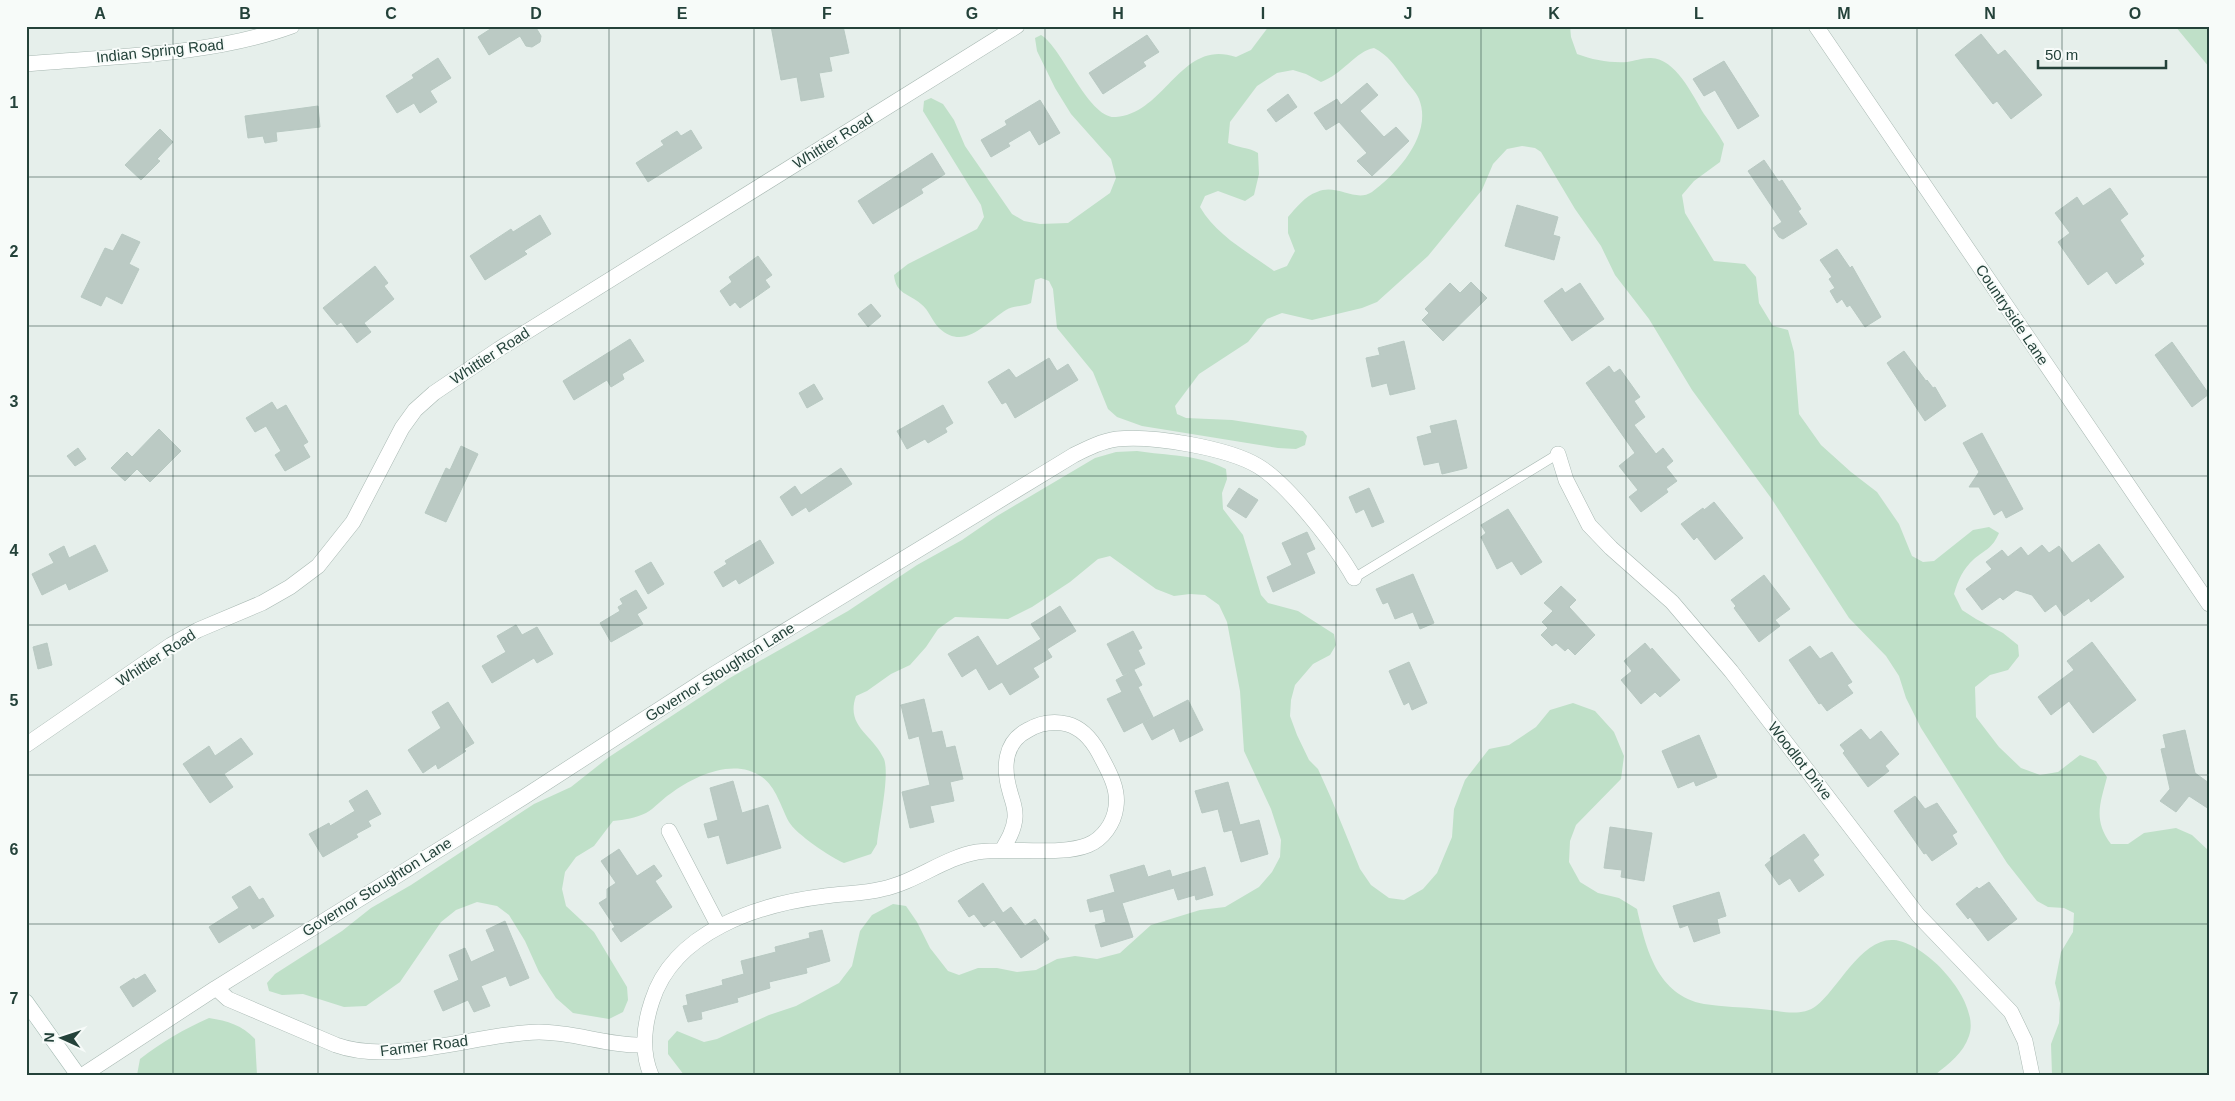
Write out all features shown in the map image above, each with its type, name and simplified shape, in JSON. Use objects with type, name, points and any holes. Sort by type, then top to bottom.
[{"type":"street","name":"Indian Spring Road","points":[[26,64],[210,46],[249,39],[292,26]]},
{"type":"street","name":"Whittier Road","points":[[26,745],[171,645],[198,630],[262,603],[290,587],[318,566],[353,522],[408,419],[434,394],[499,349],[1017,26]]},
{"type":"street","name":"Countryside Lane","points":[[1816,26],[2207,596]]},
{"type":"street","name":"Governor Stoughton Lane","points":[[84,1075],[216,988],[524,797],[711,676],[1074,455],[1096,445],[1116,439],[1156,440],[1211,450],[1250,462],[1268,473],[1286,490],[1336,548],[1354,578]]},
{"type":"street","name":"Woodlot Drive","points":[[1558,454],[1566,480],[1589,525],[1610,548],[1672,602],[1736,678],[1918,915],[1940,940],[2005,1004],[2022,1033],[2032,1075]]},
{"type":"street","points":[[651,1075],[645,1057],[644,1045],[649,1009],[665,973],[685,950],[719,927],[779,904],[885,889],[952,858],[1002,850],[1067,849],[1085,846],[1099,838],[1111,824],[1116,807],[1115,790],[1112,780],[1093,743],[1080,730],[1064,724],[1047,723],[1023,733],[1011,746],[1007,753],[1006,772],[1015,810],[1015,818],[1011,835],[1002,850]]},
{"type":"street","points":[[669,831],[719,927]]},
{"type":"street","name":"Farmer Road","points":[[216,988],[228,999],[336,1045],[354,1050],[389,1051],[538,1032],[563,1034],[618,1045],[644,1045]]},
{"type":"street","points":[[26,1002],[78,1075]]},
{"type":"lane","points":[[1354,578],[1558,454]]},
{"type":"green space","points":[[1269,26],[1570,26],[1571,37],[1577,54],[1614,62],[1627,62],[1647,58],[1659,59],[1675,71],[1689,88],[1724,144],[1720,162],[1694,181],[1682,195],[1685,213],[1714,261],[1745,264],[1756,277],[1759,303],[1773,326],[1788,330],[1794,352],[1799,414],[1821,445],[1877,492],[1899,524],[1912,556],[1923,562],[1934,561],[1973,530],[1989,527],[1999,533],[1991,546],[1974,559],[1964,571],[1954,594],[1962,610],[2003,633],[2018,645],[2019,656],[2008,670],[1990,675],[1975,687],[1976,717],[1999,747],[2021,768],[2040,775],[2058,772],[2080,755],[2096,761],[2107,777],[2100,804],[2100,819],[2105,835],[2111,844],[2128,844],[2144,833],[2176,828],[2192,835],[2209,851],[2209,1075],[2052,1075],[2051,1044],[2059,1023],[2060,1003],[2055,983],[2061,952],[2073,932],[2074,913],[2064,908],[2048,907],[2037,901],[2007,863],[1921,728],[1906,698],[1899,676],[1886,656],[1849,618],[1771,498],[1692,390],[1649,319],[1615,275],[1601,246],[1575,209],[1541,152],[1535,148],[1522,146],[1507,149],[1493,164],[1482,190],[1428,256],[1377,302],[1362,308],[1312,320],[1282,313],[1267,319],[1248,342],[1199,374],[1175,406],[1177,414],[1186,418],[1232,420],[1303,431],[1307,436],[1305,445],[1296,449],[1278,448],[1142,426],[1117,417],[1108,409],[1093,372],[1057,328],[1053,289],[1049,281],[1041,278],[1035,280],[1031,303],[1009,308],[975,332],[958,337],[949,335],[939,328],[924,306],[897,286],[894,275],[908,264],[977,229],[984,217],[981,205],[923,111],[924,101],[931,98],[943,104],[954,120],[965,146],[1012,214],[1024,221],[1040,224],[1068,223],[1110,193],[1116,178],[1111,159],[1071,114],[1055,88],[1037,51],[1035,38],[1041,35],[1049,42],[1086,96],[1106,115],[1116,117],[1133,112],[1148,103],[1174,78],[1201,58],[1217,54],[1236,57],[1251,50]],"holes":[[[1374,48],[1394,65],[1419,99],[1422,112],[1421,126],[1417,139],[1402,163],[1372,192],[1366,195],[1359,195],[1324,190],[1309,196],[1301,203],[1288,217],[1288,233],[1295,251],[1287,266],[1274,271],[1224,235],[1215,227],[1200,207],[1205,196],[1218,191],[1245,201],[1254,195],[1259,174],[1258,153],[1228,143],[1230,122],[1257,86],[1277,73],[1293,70],[1321,82],[1336,74],[1361,53]]]},
{"type":"green space","points":[[2175,26],[2209,26],[2209,67]]},
{"type":"green space","points":[[1137,451],[1193,458],[1226,469],[1227,479],[1222,493],[1223,509],[1243,535],[1261,595],[1268,603],[1298,611],[1334,634],[1336,645],[1330,655],[1313,664],[1295,685],[1291,700],[1290,716],[1309,760],[1318,769],[1360,869],[1371,885],[1389,898],[1404,900],[1423,889],[1437,873],[1452,837],[1454,809],[1465,780],[1489,749],[1509,745],[1536,727],[1550,710],[1573,703],[1595,711],[1614,732],[1624,756],[1621,779],[1576,825],[1570,841],[1569,862],[1580,882],[1598,893],[1619,898],[1637,909],[1645,939],[1656,968],[1675,991],[1688,999],[1704,1004],[1803,1012],[1816,1006],[1861,955],[1871,947],[1882,941],[1894,940],[1921,951],[1948,976],[1959,991],[1967,1007],[1971,1022],[1969,1036],[1963,1048],[1955,1058],[1935,1075],[684,1075],[668,1054],[668,1041],[677,1031],[704,1042],[717,1039],[769,1015],[796,1006],[839,983],[852,966],[860,931],[872,915],[893,904],[906,906],[917,922],[930,948],[948,971],[959,975],[978,968],[997,968],[1017,972],[1036,970],[1057,959],[1075,956],[1097,959],[1120,953],[1151,925],[1200,910],[1225,907],[1259,887],[1272,872],[1280,857],[1281,840],[1271,809],[1244,751],[1240,691],[1227,622],[1219,605],[1205,595],[1174,596],[1156,589],[1110,556],[1098,559],[1070,582],[1032,607],[1008,619],[955,617],[938,629],[926,647],[910,665],[891,674],[867,691],[856,696],[854,716],[857,723],[874,743],[886,766],[885,788],[877,844],[871,854],[844,863],[822,851],[806,839],[789,822],[775,792],[767,781],[751,771],[739,769],[714,771],[702,775],[680,787],[646,813],[630,819],[613,821],[594,846],[576,857],[565,872],[562,889],[566,906],[594,932],[627,987],[628,1000],[623,1012],[609,1019],[573,1013],[556,998],[539,972],[525,941],[509,915],[497,906],[477,902],[456,910],[441,922],[400,982],[366,1006],[344,1007],[303,994],[282,995],[269,991],[267,983],[275,974],[342,931],[371,908],[411,885],[534,804],[571,787],[609,757],[728,679],[848,611],[917,565],[962,540],[997,516],[1095,458],[1116,452]]},
{"type":"green space","points":[[209,1018],[234,1024],[245,1030],[255,1039],[257,1075],[137,1075],[140,1059],[173,1036]]},
{"type":"building","points":[[495,26],[535,26],[541,36],[540,42],[532,47],[526,46],[520,36],[489,55],[478,37]]},
{"type":"building","points":[[771,26],[843,26],[849,53],[829,57],[832,71],[819,73],[824,97],[801,101],[797,77],[781,80]]},
{"type":"building","points":[[1981,34],[1998,55],[2005,50],[2042,95],[2011,119],[1997,101],[1993,104],[1955,55]]},
{"type":"building","points":[[1147,35],[1159,52],[1143,62],[1146,66],[1103,94],[1089,73]]},
{"type":"building","points":[[438,58],[451,78],[430,91],[437,102],[420,113],[414,103],[397,113],[386,96],[414,78],[412,75]]},
{"type":"building","points":[[1724,61],[1759,116],[1738,129],[1715,90],[1704,96],[1693,79]]},
{"type":"building","points":[[1367,83],[1378,95],[1360,111],[1384,137],[1396,127],[1409,141],[1372,176],[1357,161],[1367,153],[1339,122],[1326,130],[1314,113],[1337,99],[1341,105]]},
{"type":"building","points":[[1288,94],[1297,107],[1276,122],[1267,110]]},
{"type":"building","points":[[1040,100],[1060,133],[1039,145],[1030,130],[1008,143],[1010,146],[991,157],[981,140],[1007,125],[1005,121]]},
{"type":"building","points":[[318,106],[320,127],[276,132],[277,141],[265,143],[263,136],[248,138],[245,116]]},
{"type":"building","points":[[160,129],[173,142],[157,159],[160,161],[141,180],[125,165]]},
{"type":"building","points":[[691,130],[702,148],[648,182],[636,163],[664,145],[661,141],[677,131],[681,136]]},
{"type":"building","points":[[932,153],[945,174],[921,189],[923,193],[873,224],[858,201]]},
{"type":"building","points":[[1764,160],[1779,182],[1782,180],[1801,209],[1798,211],[1807,224],[1783,239],[1779,237],[1773,228],[1782,222],[1748,171]]},
{"type":"building","points":[[2110,188],[2128,214],[2120,220],[2144,256],[2140,259],[2144,264],[2116,284],[2107,271],[2088,285],[2058,242],[2070,233],[2055,213],[2077,197],[2083,206]]},
{"type":"building","points":[[1517,205],[1558,217],[1553,235],[1560,237],[1554,260],[1505,246]]},
{"type":"building","points":[[540,215],[551,234],[524,251],[527,254],[485,280],[470,256],[511,229],[513,232]]},
{"type":"building","points":[[122,234],[140,242],[129,264],[139,269],[122,304],[106,296],[101,306],[81,297],[105,248],[113,251]]},
{"type":"building","points":[[1837,249],[1850,268],[1852,266],[1881,317],[1865,327],[1850,305],[1847,307],[1842,299],[1837,303],[1830,291],[1835,288],[1829,279],[1832,277],[1820,260]]},
{"type":"building","points":[[758,256],[772,275],[765,280],[770,287],[740,308],[735,302],[730,306],[720,291],[732,282],[729,277]]},
{"type":"building","points":[[375,266],[388,283],[384,286],[394,299],[364,323],[371,332],[357,343],[341,322],[337,325],[323,308]]},
{"type":"building","points":[[1471,282],[1487,298],[1443,341],[1422,320],[1429,313],[1425,309],[1450,283],[1460,293]]},
{"type":"building","points":[[1580,283],[1604,319],[1572,341],[1544,301],[1562,288],[1565,293]]},
{"type":"building","points":[[871,304],[881,316],[868,327],[858,314]]},
{"type":"building","points":[[630,339],[644,361],[622,374],[624,379],[611,387],[607,380],[574,400],[563,381]]},
{"type":"building","points":[[1404,341],[1415,389],[1390,395],[1387,383],[1372,387],[1366,358],[1380,355],[1378,348]]},
{"type":"building","points":[[2172,342],[2209,394],[2192,407],[2155,355]]},
{"type":"building","points":[[1904,351],[1926,381],[1933,388],[1935,387],[1946,406],[1925,421],[1887,363]]},
{"type":"building","points":[[1049,358],[1057,371],[1068,364],[1078,380],[1015,418],[1006,402],[1002,404],[988,382],[1009,369],[1016,378]]},
{"type":"building","points":[[1609,366],[1614,373],[1620,369],[1640,397],[1634,401],[1645,417],[1634,425],[1656,454],[1663,448],[1673,461],[1666,467],[1677,481],[1666,489],[1668,492],[1641,512],[1629,497],[1638,490],[1619,466],[1635,453],[1586,383]]},
{"type":"building","points":[[814,384],[823,399],[807,408],[799,393]]},
{"type":"building","points":[[272,402],[277,410],[286,405],[308,442],[303,445],[310,457],[285,471],[275,455],[281,451],[266,426],[255,432],[246,418]]},
{"type":"building","points":[[943,405],[953,423],[945,428],[947,432],[928,443],[925,439],[907,449],[897,431]]},
{"type":"building","points":[[1456,420],[1467,468],[1442,474],[1439,462],[1424,465],[1417,437],[1432,433],[1430,426]]},
{"type":"building","points":[[159,429],[181,451],[150,482],[137,469],[125,481],[111,468],[127,452],[132,457]]},
{"type":"building","points":[[1982,433],[2023,509],[2006,518],[2002,510],[1994,515],[1979,487],[1969,487],[1979,472],[1963,443]]},
{"type":"building","points":[[461,446],[478,454],[446,522],[425,513],[446,468],[450,470]]},
{"type":"building","points":[[78,448],[86,459],[75,466],[67,456]]},
{"type":"building","points":[[841,468],[852,484],[809,512],[806,507],[792,516],[780,497],[795,486],[801,495]]},
{"type":"building","points":[[1239,488],[1258,500],[1246,518],[1227,506]]},
{"type":"building","points":[[1369,488],[1384,522],[1372,527],[1364,509],[1356,513],[1349,497]]},
{"type":"building","points":[[1714,502],[1743,538],[1715,560],[1697,537],[1694,540],[1681,524]]},
{"type":"building","points":[[1508,509],[1542,562],[1521,575],[1512,561],[1497,569],[1481,537],[1486,533],[1481,525]]},
{"type":"building","points":[[1307,532],[1315,549],[1306,553],[1315,573],[1273,592],[1267,577],[1292,565],[1282,543]]},
{"type":"building","points":[[760,540],[774,563],[739,584],[736,579],[723,587],[714,572],[727,564],[725,561]]},
{"type":"building","points":[[2099,544],[2124,577],[2091,602],[2089,598],[2064,616],[2056,604],[2045,612],[2032,595],[2016,590],[2003,600],[2000,597],[1982,610],[1966,589],[1992,569],[1986,562],[2002,550],[2008,557],[2021,547],[2028,556],[2042,545],[2049,553],[2059,546],[2072,563]]},
{"type":"building","points":[[95,545],[108,571],[69,590],[66,583],[42,595],[32,574],[54,563],[49,554],[64,546],[69,558]]},
{"type":"building","points":[[651,562],[664,584],[648,594],[635,571]]},
{"type":"building","points":[[1413,574],[1434,623],[1420,629],[1413,612],[1395,619],[1388,602],[1383,604],[1376,589]]},
{"type":"building","points":[[1764,575],[1790,609],[1775,620],[1780,626],[1759,642],[1734,608],[1736,606],[1731,600]]},
{"type":"building","points":[[1561,586],[1576,600],[1569,607],[1595,635],[1575,655],[1568,648],[1565,651],[1556,643],[1552,646],[1541,635],[1548,628],[1542,622],[1553,611],[1544,603]]},
{"type":"building","points":[[636,590],[647,608],[637,614],[643,624],[611,642],[600,623],[620,611],[618,607],[623,604],[620,599]]},
{"type":"building","points":[[1060,606],[1076,631],[1047,649],[1052,657],[1033,668],[1039,677],[1010,695],[1002,682],[989,690],[976,668],[962,677],[948,654],[978,636],[997,666],[1041,639],[1031,624]]},
{"type":"building","points":[[516,625],[522,635],[537,627],[553,654],[537,663],[534,658],[492,683],[482,666],[506,652],[497,636]]},
{"type":"building","points":[[1133,631],[1142,648],[1138,650],[1145,664],[1123,675],[1107,644]]},
{"type":"building","points":[[2092,642],[2136,700],[2093,733],[2069,701],[2051,715],[2038,697],[2074,670],[2067,661]]},
{"type":"building","points":[[47,643],[52,665],[38,669],[33,647]]},
{"type":"building","points":[[1645,643],[1651,650],[1652,648],[1680,680],[1660,697],[1655,692],[1641,704],[1621,680],[1632,671],[1624,661]]},
{"type":"building","points":[[1810,646],[1820,659],[1832,652],[1852,682],[1847,685],[1853,693],[1827,711],[1821,703],[1819,704],[1789,660]]},
{"type":"building","points":[[1409,662],[1427,703],[1412,710],[1409,702],[1404,705],[1389,671]]},
{"type":"building","points":[[1134,670],[1142,685],[1138,687],[1153,717],[1124,732],[1107,699],[1122,692],[1116,680]]},
{"type":"building","points":[[924,699],[932,733],[942,731],[946,748],[955,746],[963,779],[950,782],[954,801],[930,806],[934,822],[910,828],[902,792],[930,785],[919,736],[909,739],[901,705]]},
{"type":"building","points":[[1188,700],[1203,730],[1180,742],[1174,728],[1152,740],[1143,723]]},
{"type":"building","points":[[448,702],[474,743],[464,749],[466,751],[438,769],[436,764],[423,773],[408,750],[441,728],[432,712]]},
{"type":"building","points":[[1861,729],[1870,740],[1881,731],[1899,754],[1885,766],[1889,771],[1868,787],[1843,753],[1845,751],[1840,745]]},
{"type":"building","points":[[2185,730],[2195,773],[2209,783],[2209,809],[2189,796],[2176,812],[2160,801],[2170,789],[2161,749],[2166,748],[2163,735]]},
{"type":"building","points":[[1699,735],[1717,777],[1696,786],[1694,781],[1678,788],[1662,751]]},
{"type":"building","points":[[241,738],[253,754],[224,774],[233,787],[210,803],[183,764],[209,746],[215,756]]},
{"type":"building","points":[[733,781],[742,813],[768,805],[781,848],[727,864],[719,835],[708,838],[704,824],[718,820],[710,788]]},
{"type":"building","points":[[1228,782],[1240,825],[1259,820],[1268,854],[1241,862],[1232,830],[1224,832],[1218,809],[1202,813],[1195,791]]},
{"type":"building","points":[[367,790],[381,814],[368,821],[371,826],[356,834],[358,837],[323,857],[309,834],[329,823],[330,826],[355,811],[349,801]]},
{"type":"building","points":[[1915,796],[1925,809],[1937,803],[1957,832],[1952,835],[1957,844],[1932,861],[1926,853],[1924,854],[1894,811]]},
{"type":"building","points":[[1610,827],[1652,833],[1644,881],[1621,877],[1622,870],[1604,868]]},
{"type":"building","points":[[1804,834],[1819,855],[1813,860],[1824,875],[1799,892],[1790,878],[1779,885],[1765,865],[1771,860],[1770,858]]},
{"type":"building","points":[[619,849],[637,876],[654,865],[662,876],[655,881],[672,907],[621,942],[612,929],[615,927],[599,903],[607,898],[607,889],[616,883],[601,861]]},
{"type":"building","points":[[1144,865],[1148,877],[1170,870],[1172,877],[1205,867],[1213,895],[1196,900],[1195,895],[1178,900],[1174,888],[1122,903],[1133,937],[1101,947],[1095,925],[1106,922],[1103,909],[1090,912],[1087,900],[1115,892],[1110,875]]},
{"type":"building","points":[[1989,882],[2017,919],[1988,941],[1970,917],[1968,919],[1956,904],[1977,887],[1979,889]]},
{"type":"building","points":[[983,883],[1003,913],[1011,907],[1025,926],[1035,919],[1049,939],[1021,958],[994,920],[984,927],[974,914],[969,917],[958,901]]},
{"type":"building","points":[[250,886],[259,900],[263,898],[274,916],[253,929],[250,924],[219,943],[209,927],[239,908],[232,897]]},
{"type":"building","points":[[1719,892],[1726,916],[1717,919],[1720,933],[1694,942],[1688,925],[1680,928],[1673,906]]},
{"type":"building","points":[[505,921],[529,978],[510,986],[506,976],[481,986],[490,1006],[474,1012],[468,1000],[443,1011],[434,991],[459,980],[449,955],[465,948],[471,962],[495,951],[486,930]]},
{"type":"building","points":[[822,930],[830,961],[806,968],[807,973],[769,982],[770,988],[737,998],[738,1002],[701,1012],[702,1019],[688,1022],[683,1006],[688,1005],[686,995],[723,985],[722,980],[744,974],[741,961],[776,952],[775,947],[810,938],[809,933]]},
{"type":"building","points":[[145,974],[156,991],[133,1007],[120,987],[134,978],[135,980]]}]
